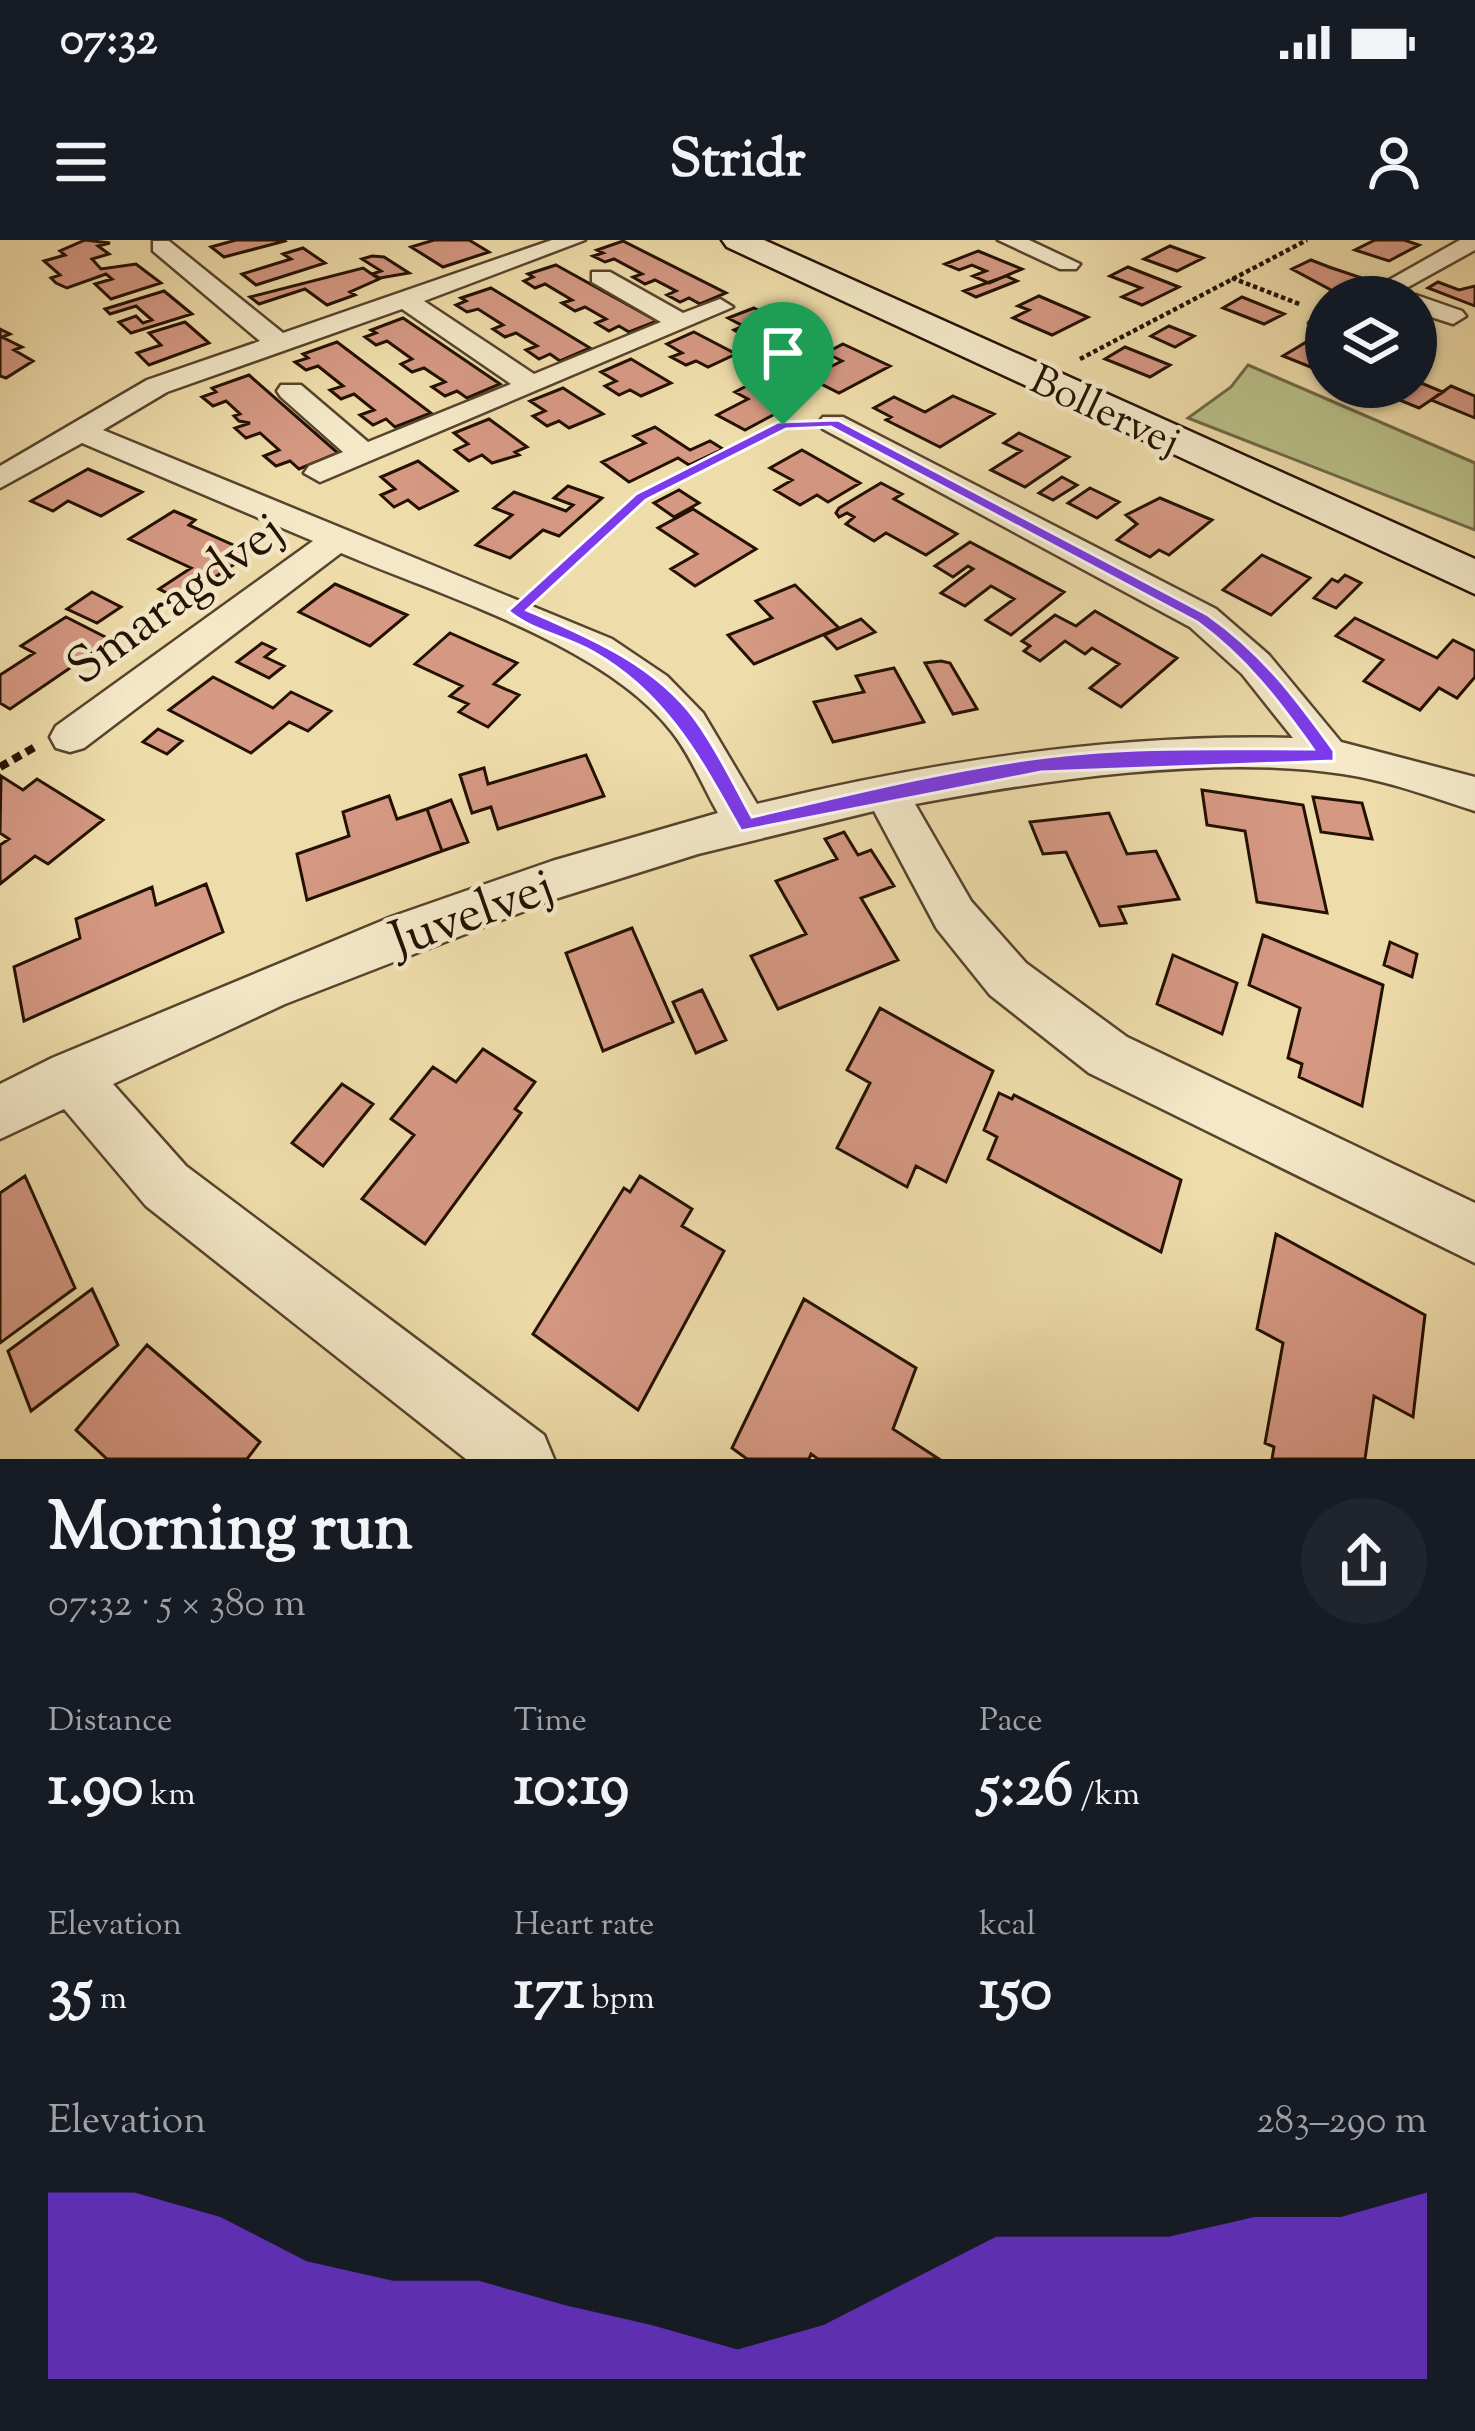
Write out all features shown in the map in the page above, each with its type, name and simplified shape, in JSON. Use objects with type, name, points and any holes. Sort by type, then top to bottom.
[{"type":"main road","name":"Bollervej","points":[[738,240],[1475,578]]},
{"type":"street","points":[[0,478],[157,386],[404,299],[524,247],[574,240]]},
{"type":"street","points":[[1009,240],[1068,264]]},
{"type":"street","points":[[160,246],[279,343]]},
{"type":"street","points":[[1419,276],[1470,248]]},
{"type":"street","points":[[601,278],[681,323]]},
{"type":"street","points":[[404,299],[532,385]]},
{"type":"street","points":[[320,473],[721,307]]},
{"type":"street","points":[[1437,310],[1453,316]]},
{"type":"street","points":[[291,391],[364,455]]},
{"type":"street","points":[[833,423],[1203,619],[1238,644],[1271,677],[1328,756]]},
{"type":"street","name":"Smaragdvej","points":[[79,431],[599,648],[653,686],[689,724],[747,826]]},
{"type":"street","name":"Smaragdvej","points":[[70,736],[338,539]]},
{"type":"street","name":"Juvelvej","points":[[0,1112],[309,972],[550,879],[886,793],[1041,765],[1192,756],[1328,756],[1475,794]]},
{"type":"street","points":[[886,793],[954,915],[1008,979],[1108,1055],[1475,1234]]},
{"type":"street","points":[[71,1076],[166,1186],[520,1459]]},
{"type":"path","points":[[1064,368],[1306,240]]},
{"type":"path","points":[[1232,278],[1305,311]]},
{"type":"path","points":[[516,611],[641,497],[783,425],[833,423]]},
{"type":"green space","points":[[1248,365],[1305,390],[1305,408],[1348,408],[1475,463],[1475,530],[1188,418],[1231,387]]},
{"type":"building","points":[[85,240],[110,243],[98,246],[109,254],[92,259],[101,269],[136,264],[161,283],[111,299],[95,284],[112,279],[106,274],[67,288],[56,283],[51,278],[60,275],[44,261],[65,255],[60,251]]},
{"type":"building","points":[[236,240],[285,241],[224,257],[211,247]]},
{"type":"building","points":[[434,240],[469,240],[489,252],[443,267],[411,247]]},
{"type":"building","points":[[1375,240],[1419,245],[1389,261],[1355,250]]},
{"type":"building","points":[[623,241],[726,293],[700,304],[689,298],[680,302],[667,295],[676,291],[655,280],[645,284],[633,277],[642,274],[614,259],[605,262],[593,256]]},
{"type":"building","points":[[1170,246],[1203,258],[1177,271],[1144,259]]},
{"type":"building","points":[[303,248],[325,263],[256,285],[242,274],[291,259],[283,254]]},
{"type":"building","points":[[978,251],[1022,269],[989,283],[973,276],[986,271],[945,264]]},
{"type":"building","points":[[384,257],[409,273],[380,278],[372,274],[381,271],[362,259]]},
{"type":"building","points":[[1311,260],[1356,276],[1305,276],[1292,269]]},
{"type":"building","points":[[556,265],[657,321],[629,332],[619,326],[609,331],[596,323],[606,319],[585,307],[575,311],[562,303],[572,300],[545,284],[535,288],[524,281],[533,277],[528,274]]},
{"type":"building","points":[[1128,267],[1179,287],[1142,305],[1122,297],[1141,288],[1110,276]]},
{"type":"building","points":[[363,268],[379,279],[327,305],[305,289],[259,304],[250,297]]},
{"type":"building","points":[[1006,276],[1017,281],[976,297],[964,291]]},
{"type":"building","points":[[1437,283],[1459,290],[1475,286],[1475,306],[1437,291]]},
{"type":"building","points":[[491,288],[590,348],[560,361],[550,354],[539,359],[526,350],[537,346],[516,333],[505,337],[493,329],[503,325],[478,309],[467,312],[456,305],[466,301],[461,298]]},
{"type":"building","points":[[164,291],[192,314],[131,333],[119,322],[136,316],[143,323],[152,320],[136,306],[110,314],[105,309]]},
{"type":"building","points":[[1039,296],[1088,317],[1052,335],[1013,318],[1029,310],[1018,306]]},
{"type":"building","points":[[1242,297],[1284,314],[1264,324],[1223,308]]},
{"type":"building","points":[[754,308],[795,328],[769,340],[758,334],[748,338],[734,330],[743,326],[728,318]]},
{"type":"building","points":[[403,318],[500,384],[467,398],[457,391],[445,396],[432,387],[445,382],[424,368],[412,372],[401,364],[412,359],[387,341],[376,345],[365,337]]},
{"type":"building","points":[[185,322],[209,343],[149,365],[137,353],[161,345],[149,333]]},
{"type":"building","points":[[1169,326],[1194,336],[1175,347],[1151,336]]},
{"type":"building","points":[[0,329],[10,334],[2,337],[22,347],[14,350],[33,361],[6,378],[0,376]]},
{"type":"building","points":[[694,332],[736,354],[708,367],[696,361],[686,365],[671,357],[682,353],[667,344]]},
{"type":"building","points":[[337,342],[431,413],[395,427],[386,419],[373,425],[360,415],[374,410],[354,394],[341,399],[330,390],[343,386],[318,366],[306,370],[295,362],[308,358],[303,354]]},
{"type":"building","points":[[1305,343],[1305,365],[1283,356]]},
{"type":"building","points":[[843,344],[890,366],[839,393],[819,383],[805,390],[770,372],[786,364],[811,376],[842,361],[826,353]]},
{"type":"building","points":[[1125,347],[1170,365],[1150,377],[1105,359]]},
{"type":"building","points":[[631,359],[671,383],[641,396],[630,390],[619,395],[605,386],[616,381],[601,372]]},
{"type":"building","points":[[249,375],[338,453],[299,469],[290,461],[276,466],[264,456],[279,450],[260,433],[246,438],[235,428],[250,423],[239,421],[234,416],[240,414],[226,401],[213,406],[202,397],[216,392],[212,388]]},
{"type":"building","points":[[762,378],[803,399],[745,430],[717,415],[748,399],[735,392]]},
{"type":"building","points":[[1451,386],[1475,396],[1475,418],[1437,402],[1437,396]]},
{"type":"building","points":[[563,388],[603,414],[569,428],[559,421],[547,426],[533,416],[545,411],[530,401]]},
{"type":"building","points":[[953,396],[994,414],[940,447],[886,420],[891,417],[874,408],[894,397],[925,412]]},
{"type":"building","points":[[489,419],[527,447],[515,452],[519,455],[492,463],[482,455],[469,461],[455,450],[468,444],[454,433]]},
{"type":"building","points":[[655,427],[690,450],[710,441],[723,449],[689,465],[678,458],[629,482],[602,462],[645,443],[634,436]]},
{"type":"building","points":[[1019,433],[1069,457],[1025,487],[991,470],[1021,451],[1004,443]]},
{"type":"building","points":[[802,450],[860,483],[828,502],[817,495],[800,505],[775,490],[792,480],[770,468]]},
{"type":"building","points":[[418,461],[457,491],[419,509],[408,500],[394,507],[381,495],[395,489],[381,477]]},
{"type":"building","points":[[88,469],[142,492],[101,516],[68,501],[53,511],[31,501]]},
{"type":"building","points":[[1062,477],[1077,485],[1053,500],[1039,493]]},
{"type":"building","points":[[881,483],[902,494],[894,499],[957,534],[926,555],[886,533],[874,541],[846,524],[854,517],[836,513]]},
{"type":"building","points":[[568,486],[602,498],[559,536],[543,530],[510,558],[476,545],[512,515],[494,508],[514,492],[566,511],[573,505],[554,498]]},
{"type":"building","points":[[1090,488],[1119,502],[1097,518],[1068,503]]},
{"type":"building","points":[[679,490],[699,503],[674,517],[654,503]]},
{"type":"building","points":[[1160,498],[1212,520],[1169,555],[1159,550],[1150,557],[1117,540],[1137,524],[1126,515]]},
{"type":"building","points":[[693,509],[756,549],[695,586],[671,569],[697,554],[658,528]]},
{"type":"building","points":[[174,511],[195,520],[189,525],[251,553],[181,600],[159,589],[191,568],[129,539]]},
{"type":"building","points":[[970,542],[1064,592],[1011,635],[986,620],[1014,599],[991,586],[965,606],[941,593],[973,569],[968,566],[953,577],[935,566]]},
{"type":"building","points":[[1262,555],[1310,578],[1271,615],[1223,590]]},
{"type":"building","points":[[1345,575],[1361,583],[1336,608],[1314,598],[1332,579],[1338,582]]},
{"type":"building","points":[[335,584],[407,615],[370,646],[299,612]]},
{"type":"building","points":[[795,585],[839,628],[754,664],[728,635],[772,618],[756,601]]},
{"type":"building","points":[[92,592],[121,607],[97,623],[67,609]]},
{"type":"building","points":[[1095,611],[1177,658],[1121,707],[1090,688],[1119,664],[1092,648],[1085,654],[1065,641],[1040,661],[1024,651],[1030,646],[1022,641],[1055,615],[1076,626]]},
{"type":"building","points":[[66,617],[111,640],[10,709],[0,703],[0,675],[34,653],[21,646]]},
{"type":"building","points":[[1355,618],[1437,658],[1453,640],[1475,651],[1475,677],[1457,698],[1439,688],[1420,710],[1364,681],[1383,660],[1336,636]]},
{"type":"building","points":[[861,619],[875,632],[837,649],[824,635]]},
{"type":"building","points":[[450,633],[517,663],[494,684],[519,695],[488,727],[459,712],[468,704],[450,696],[462,686],[415,664]]},
{"type":"building","points":[[262,643],[275,649],[265,657],[284,666],[269,678],[237,662]]},
{"type":"building","points":[[925,663],[950,663],[977,709],[953,714]]},
{"type":"building","points":[[894,668],[924,722],[833,742],[814,702],[864,692],[856,676]]},
{"type":"building","points":[[213,677],[273,708],[291,692],[331,711],[308,731],[289,722],[251,753],[169,710]]},
{"type":"building","points":[[158,729],[182,741],[167,754],[143,742]]},
{"type":"building","points":[[586,755],[604,796],[498,829],[491,807],[472,813],[460,775],[484,768],[488,784]]},
{"type":"building","points":[[1,776],[23,790],[37,779],[103,820],[48,864],[35,856],[0,884],[0,845],[9,839],[0,833]]},
{"type":"building","points":[[1202,790],[1303,805],[1327,913],[1257,902],[1245,831],[1207,825]]},
{"type":"building","points":[[389,796],[397,819],[427,809],[442,851],[307,900],[297,854],[349,836],[343,812]]},
{"type":"building","points":[[1313,797],[1362,803],[1372,839],[1321,832]]},
{"type":"building","points":[[451,800],[468,842],[442,851],[427,809]]},
{"type":"building","points":[[1109,813],[1127,854],[1156,851],[1179,899],[1119,907],[1126,923],[1100,926],[1066,852],[1043,854],[1030,822]]},
{"type":"building","points":[[844,832],[858,855],[871,850],[894,886],[861,898],[898,960],[778,1009],[751,956],[806,934],[776,881],[837,859],[825,839]]},
{"type":"building","points":[[206,884],[223,932],[24,1021],[14,967],[80,938],[76,919],[152,887],[156,905]]},
{"type":"building","points":[[632,928],[673,1022],[603,1051],[566,953]]},
{"type":"building","points":[[1263,935],[1383,985],[1362,1106],[1299,1077],[1302,1064],[1288,1058],[1300,1008],[1249,985]]},
{"type":"building","points":[[1390,942],[1417,954],[1412,977],[1384,965]]},
{"type":"building","points":[[1173,955],[1237,983],[1222,1034],[1157,1004]]},
{"type":"building","points":[[702,990],[726,1040],[696,1053],[673,1002]]},
{"type":"building","points":[[880,1008],[993,1071],[946,1182],[916,1166],[907,1187],[837,1148],[870,1083],[847,1070]]},
{"type":"building","points":[[483,1049],[535,1082],[515,1109],[521,1113],[425,1244],[362,1199],[414,1135],[391,1119],[433,1067],[456,1082]]},
{"type":"building","points":[[342,1084],[373,1104],[323,1166],[292,1143]]},
{"type":"building","points":[[999,1093],[1012,1099],[1014,1095],[1181,1180],[1161,1252],[988,1159],[997,1137],[984,1130]]},
{"type":"building","points":[[25,1176],[75,1288],[0,1343],[0,1193]]},
{"type":"building","points":[[640,1176],[692,1209],[682,1226],[724,1251],[638,1410],[533,1334],[624,1188],[630,1192]]},
{"type":"building","points":[[1276,1234],[1425,1315],[1413,1417],[1374,1396],[1365,1459],[1272,1459],[1274,1447],[1265,1443],[1283,1343],[1257,1329]]},
{"type":"building","points":[[92,1289],[118,1345],[31,1411],[8,1351]]},
{"type":"building","points":[[804,1299],[916,1368],[893,1429],[939,1459],[818,1459],[811,1454],[809,1459],[747,1459],[732,1448]]},
{"type":"building","points":[[147,1345],[260,1442],[247,1459],[107,1459],[76,1430]]},
{"type":"route","points":[[833,423],[1203,619],[1238,644],[1271,677],[1328,756],[1192,756],[1041,765],[886,793],[747,826],[689,724],[653,686],[599,648],[516,611],[641,497],[783,425],[833,423]]}]
